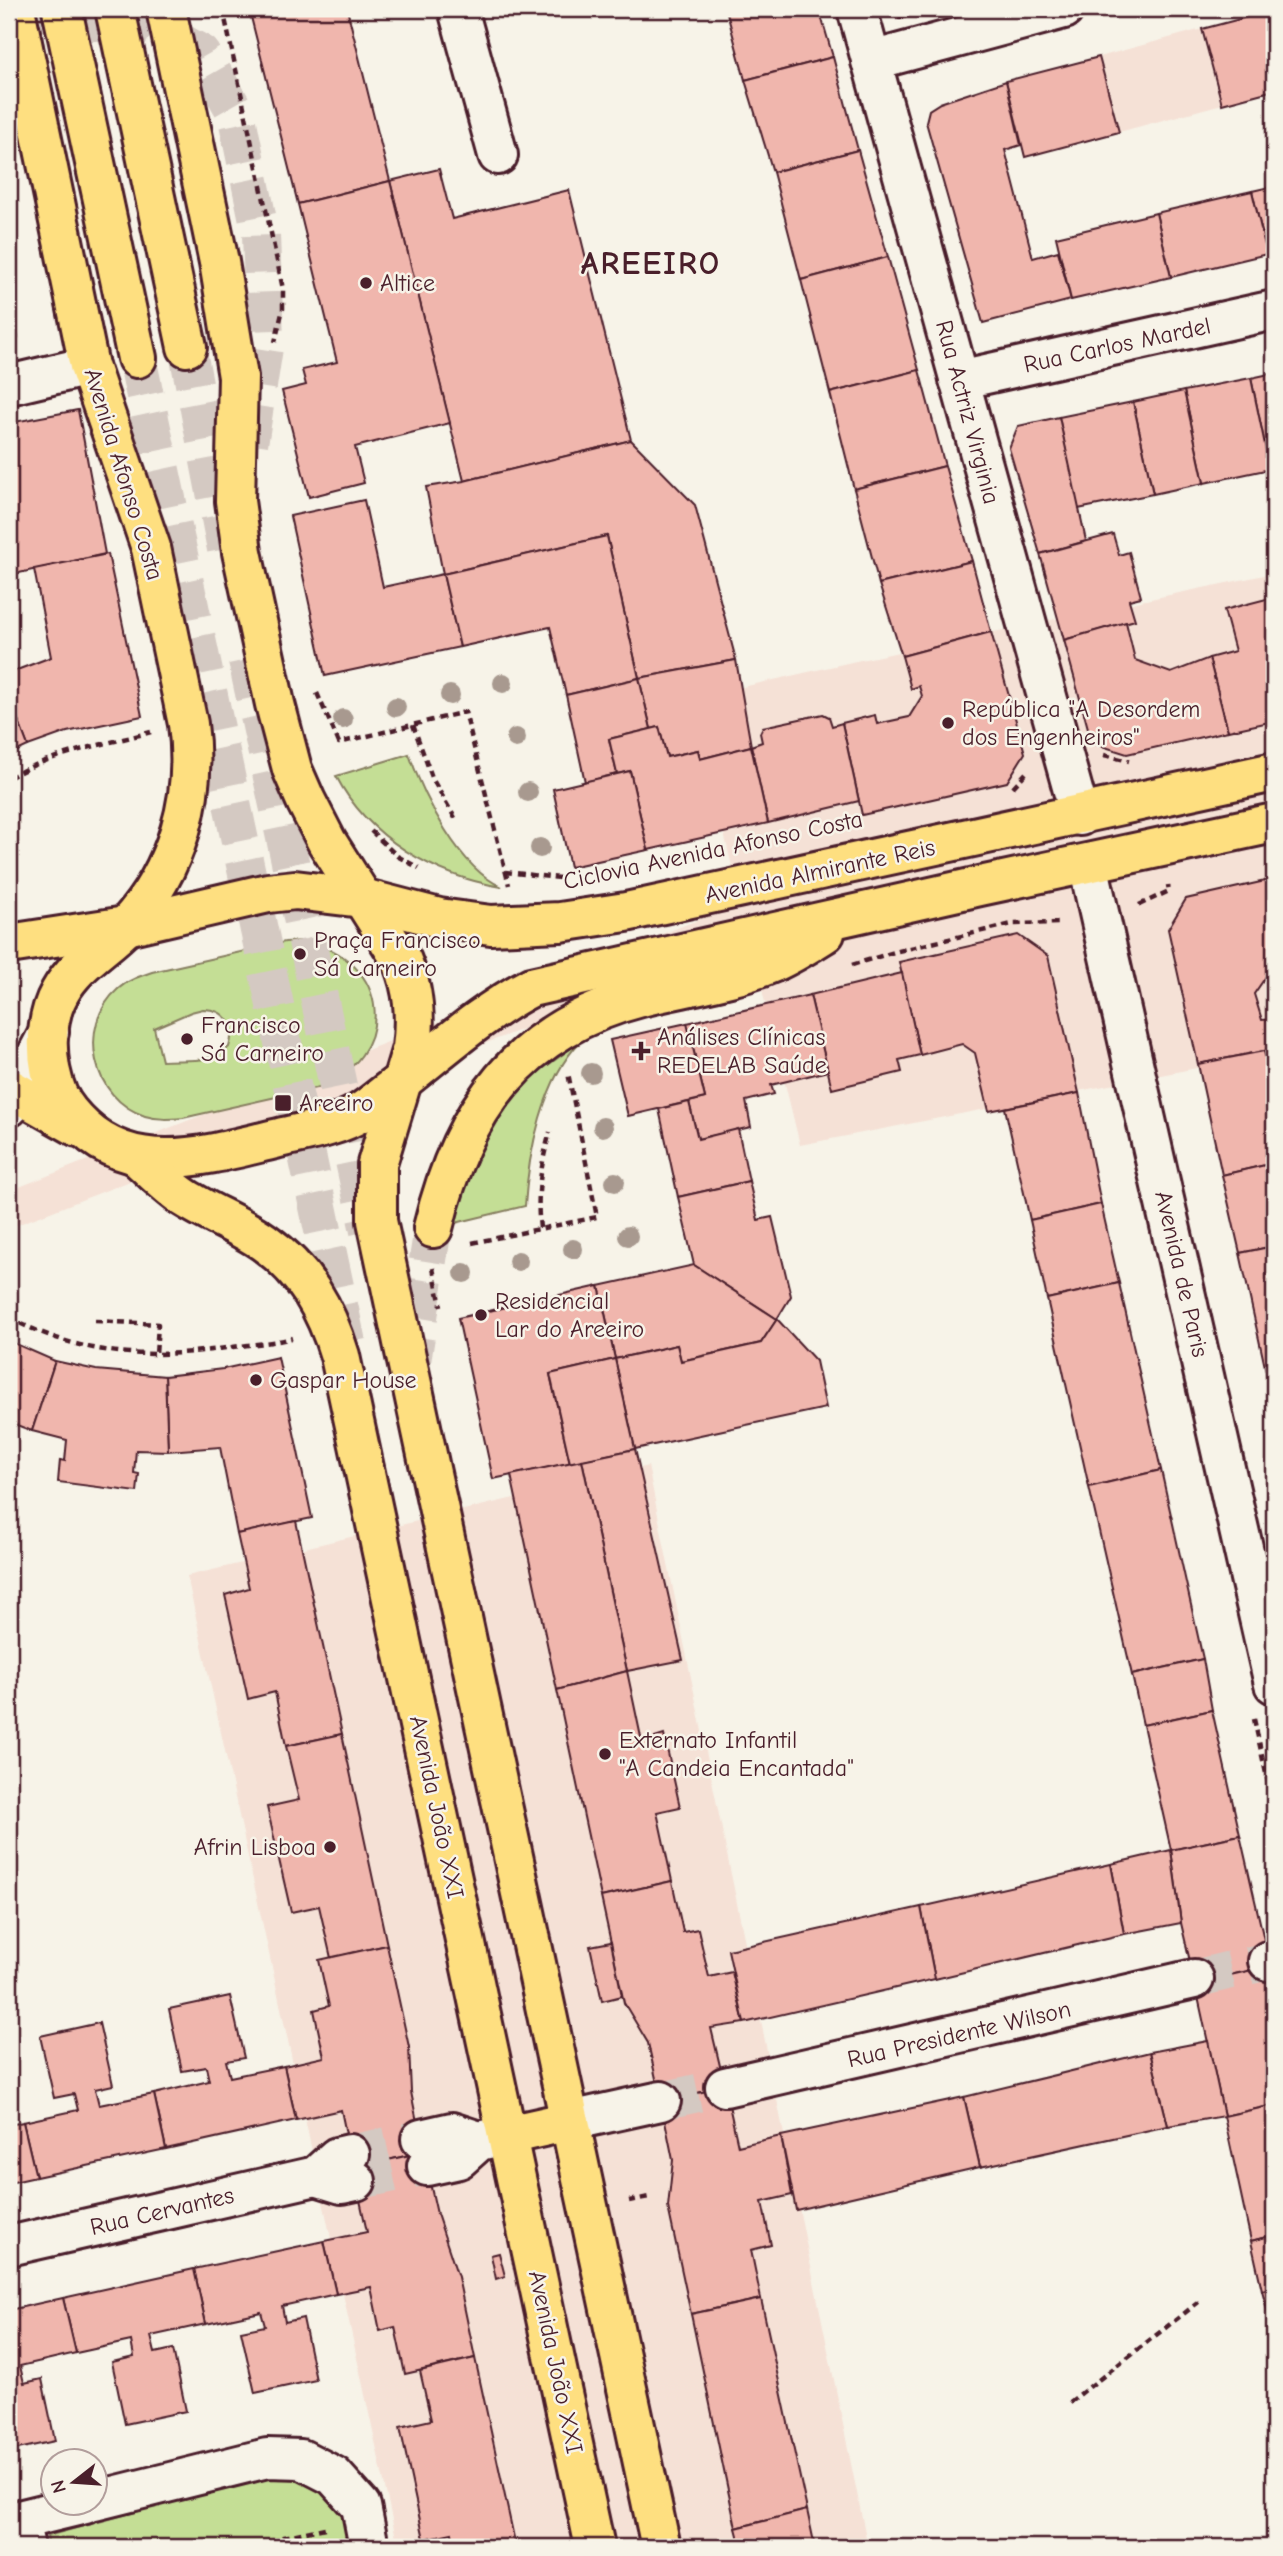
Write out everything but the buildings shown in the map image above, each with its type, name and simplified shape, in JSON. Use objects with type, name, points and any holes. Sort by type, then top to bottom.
[{"type":"main road","name":"Avenida Afonso Costa","points":[[15,9],[22,106],[89,366],[151,548],[192,752],[191,778],[181,832],[165,868],[144,903],[126,926]]},
{"type":"main road","name":"Avenida Afonso Costa","points":[[62,9],[136,358]]},
{"type":"main road","points":[[116,9],[187,347]]},
{"type":"main road","points":[[166,9],[216,249],[238,377],[235,501],[242,552],[275,704],[292,769],[327,842],[402,961],[410,982],[415,1029],[412,1048],[377,1164],[377,1221],[661,2547]]},
{"type":"main road","name":"Avenida Almirante Reis","points":[[362,898],[466,923],[491,925],[560,922],[626,912],[1274,772]]},
{"type":"main road","points":[[1080,816],[1088,864]]},
{"type":"main road","name":"Avenida Almirante Reis","points":[[401,1082],[492,1009],[531,987],[1274,823]]},
{"type":"main road","points":[[9,944],[126,926],[268,893],[295,890],[362,898]]},
{"type":"main road","points":[[433,1228],[451,1166],[475,1115],[509,1072],[538,1046],[559,1031],[614,1005],[750,971],[775,962],[850,916]]},
{"type":"main road","points":[[92,1135],[71,1116],[61,1102],[49,1069],[49,1032],[60,992],[86,959],[126,926]]},
{"type":"main road","points":[[11,1096],[114,1148],[136,1156],[174,1159],[206,1156],[328,1126],[360,1113],[401,1082]]},
{"type":"main road","name":"Avenida João XXI","points":[[136,1156],[184,1197],[264,1242],[287,1261],[322,1306],[332,1329],[343,1369],[493,2138],[596,2547]]},
{"type":"main road","points":[[493,2138],[570,2122]]},
{"type":"street","points":[[458,9],[498,155]]},
{"type":"street","name":"Rua Actriz Virginia","points":[[857,9],[1080,816]]},
{"type":"street","points":[[871,61],[1064,9]]},
{"type":"street","name":"Rua Carlos Mardel","points":[[959,380],[1274,310]]},
{"type":"street","points":[[9,385],[89,366]]},
{"type":"street","name":"Avenida de Paris","points":[[1088,864],[1274,1684]]},
{"type":"street","points":[[11,1096],[49,1032]]},
{"type":"street","name":"Rua Presidente Wilson","points":[[724,2087],[1194,1979]]},
{"type":"street","points":[[570,2122],[661,2101]]},
{"type":"street","points":[[424,2152],[458,2160],[493,2138]]},
{"type":"street","name":"Rua Cervantes","points":[[9,2246],[316,2176],[342,2184],[353,2168]]},
{"type":"street","points":[[108,2498],[267,2458],[301,2459],[334,2476],[361,2506],[369,2547]]},
{"type":"street","points":[[18,2529],[47,2518]]},
{"type":"path","points":[[223,9],[284,289],[283,309],[274,347]]},
{"type":"path","points":[[9,309],[20,348]]},
{"type":"path","points":[[314,681],[339,743],[465,712],[510,889]]},
{"type":"path","points":[[413,724],[433,780],[455,818]]},
{"type":"path","points":[[9,778],[41,762],[153,732]]},
{"type":"path","points":[[361,821],[397,856],[420,869]]},
{"type":"path","points":[[540,1228],[537,1206],[539,1186],[551,1132]]},
{"type":"path","points":[[9,1318],[46,1336],[133,1354],[206,1351],[298,1337]]},
{"type":"path","points":[[95,1321],[158,1324],[156,1355]]},
{"type":"path","points":[[1070,2402],[1200,2301]]},
{"type":"path","points":[[276,2547],[283,2537],[334,2526]]},
{"type":"shaded area","points":[[1202,29],[1222,104],[1119,132],[1099,57]]},
{"type":"shaded area","points":[[1274,573],[1274,1053],[800,1145],[750,941],[9,1228],[9,1191],[741,903],[691,699],[856,661]]},
{"type":"shaded area","points":[[648,1466],[868,2547],[398,2547],[187,1576]]},
{"type":"green space","points":[[409,754],[434,810],[458,848],[486,878],[502,887],[452,874],[406,851],[366,818],[336,776]]},
{"type":"green space","points":[[304,941],[333,951],[355,967],[369,987],[375,1010],[372,1033],[362,1055],[343,1074],[316,1088],[183,1118],[160,1119],[145,1116],[127,1107],[113,1094],[102,1078],[94,1041],[97,1022],[105,1004],[118,989],[152,972],[285,942]],"holes":[[[211,1010],[223,1015],[230,1026],[229,1047],[206,1059],[162,1061],[154,1028],[191,1012]]]},
{"type":"green space","points":[[581,1041],[568,1057],[547,1096],[534,1141],[525,1206],[451,1224],[480,1141],[533,1076]]},
{"type":"green space","points":[[268,2476],[296,2478],[322,2492],[344,2514],[351,2547],[49,2547],[47,2536]]},
{"type":"tunnel","points":[[9,44],[36,28],[93,22],[144,22],[202,54],[236,113],[261,235],[265,341],[249,444]]},
{"type":"tunnel","points":[[187,347],[226,549]]},
{"type":"tunnel","points":[[137,358],[349,1352]]},
{"type":"tunnel","points":[[247,660],[369,1231]]},
{"type":"tunnel","points":[[410,1374],[433,1228]]},
{"type":"tunnel","points":[[1194,1979],[1268,1961]]},
{"type":"tunnel","points":[[661,2101],[725,2087]]},
{"type":"tunnel","points":[[350,2154],[421,2139]]},
{"type":"tunnel","points":[[356,2181],[427,2166]]},
{"type":"place","name":"Altice","points":[[366,283]]},
{"type":"place","name":"República \"A Desordem dos Engenheiros\"","points":[[948,723]]},
{"type":"place","name":"Praça Francisco Sá Carneiro","points":[[300,954]]},
{"type":"place","name":"Francisco Sá Carneiro","points":[[187,1039]]},
{"type":"place","name":"Análises Clínicas REDELAB Saúde","points":[[641,1051]]},
{"type":"place","name":"Areeiro","points":[[283,1103]]},
{"type":"place","name":"Residencial Lar do Areeiro","points":[[481,1315]]},
{"type":"place","name":"Gaspar House","points":[[256,1380]]},
{"type":"place","name":"Externato Infantil \"A Candeia Encantada\"","points":[[605,1754]]},
{"type":"place","name":"Afrin Lisboa","points":[[330,1847]]},
{"type":"district","name":"AREEIRO","points":[[651,263]]}]
